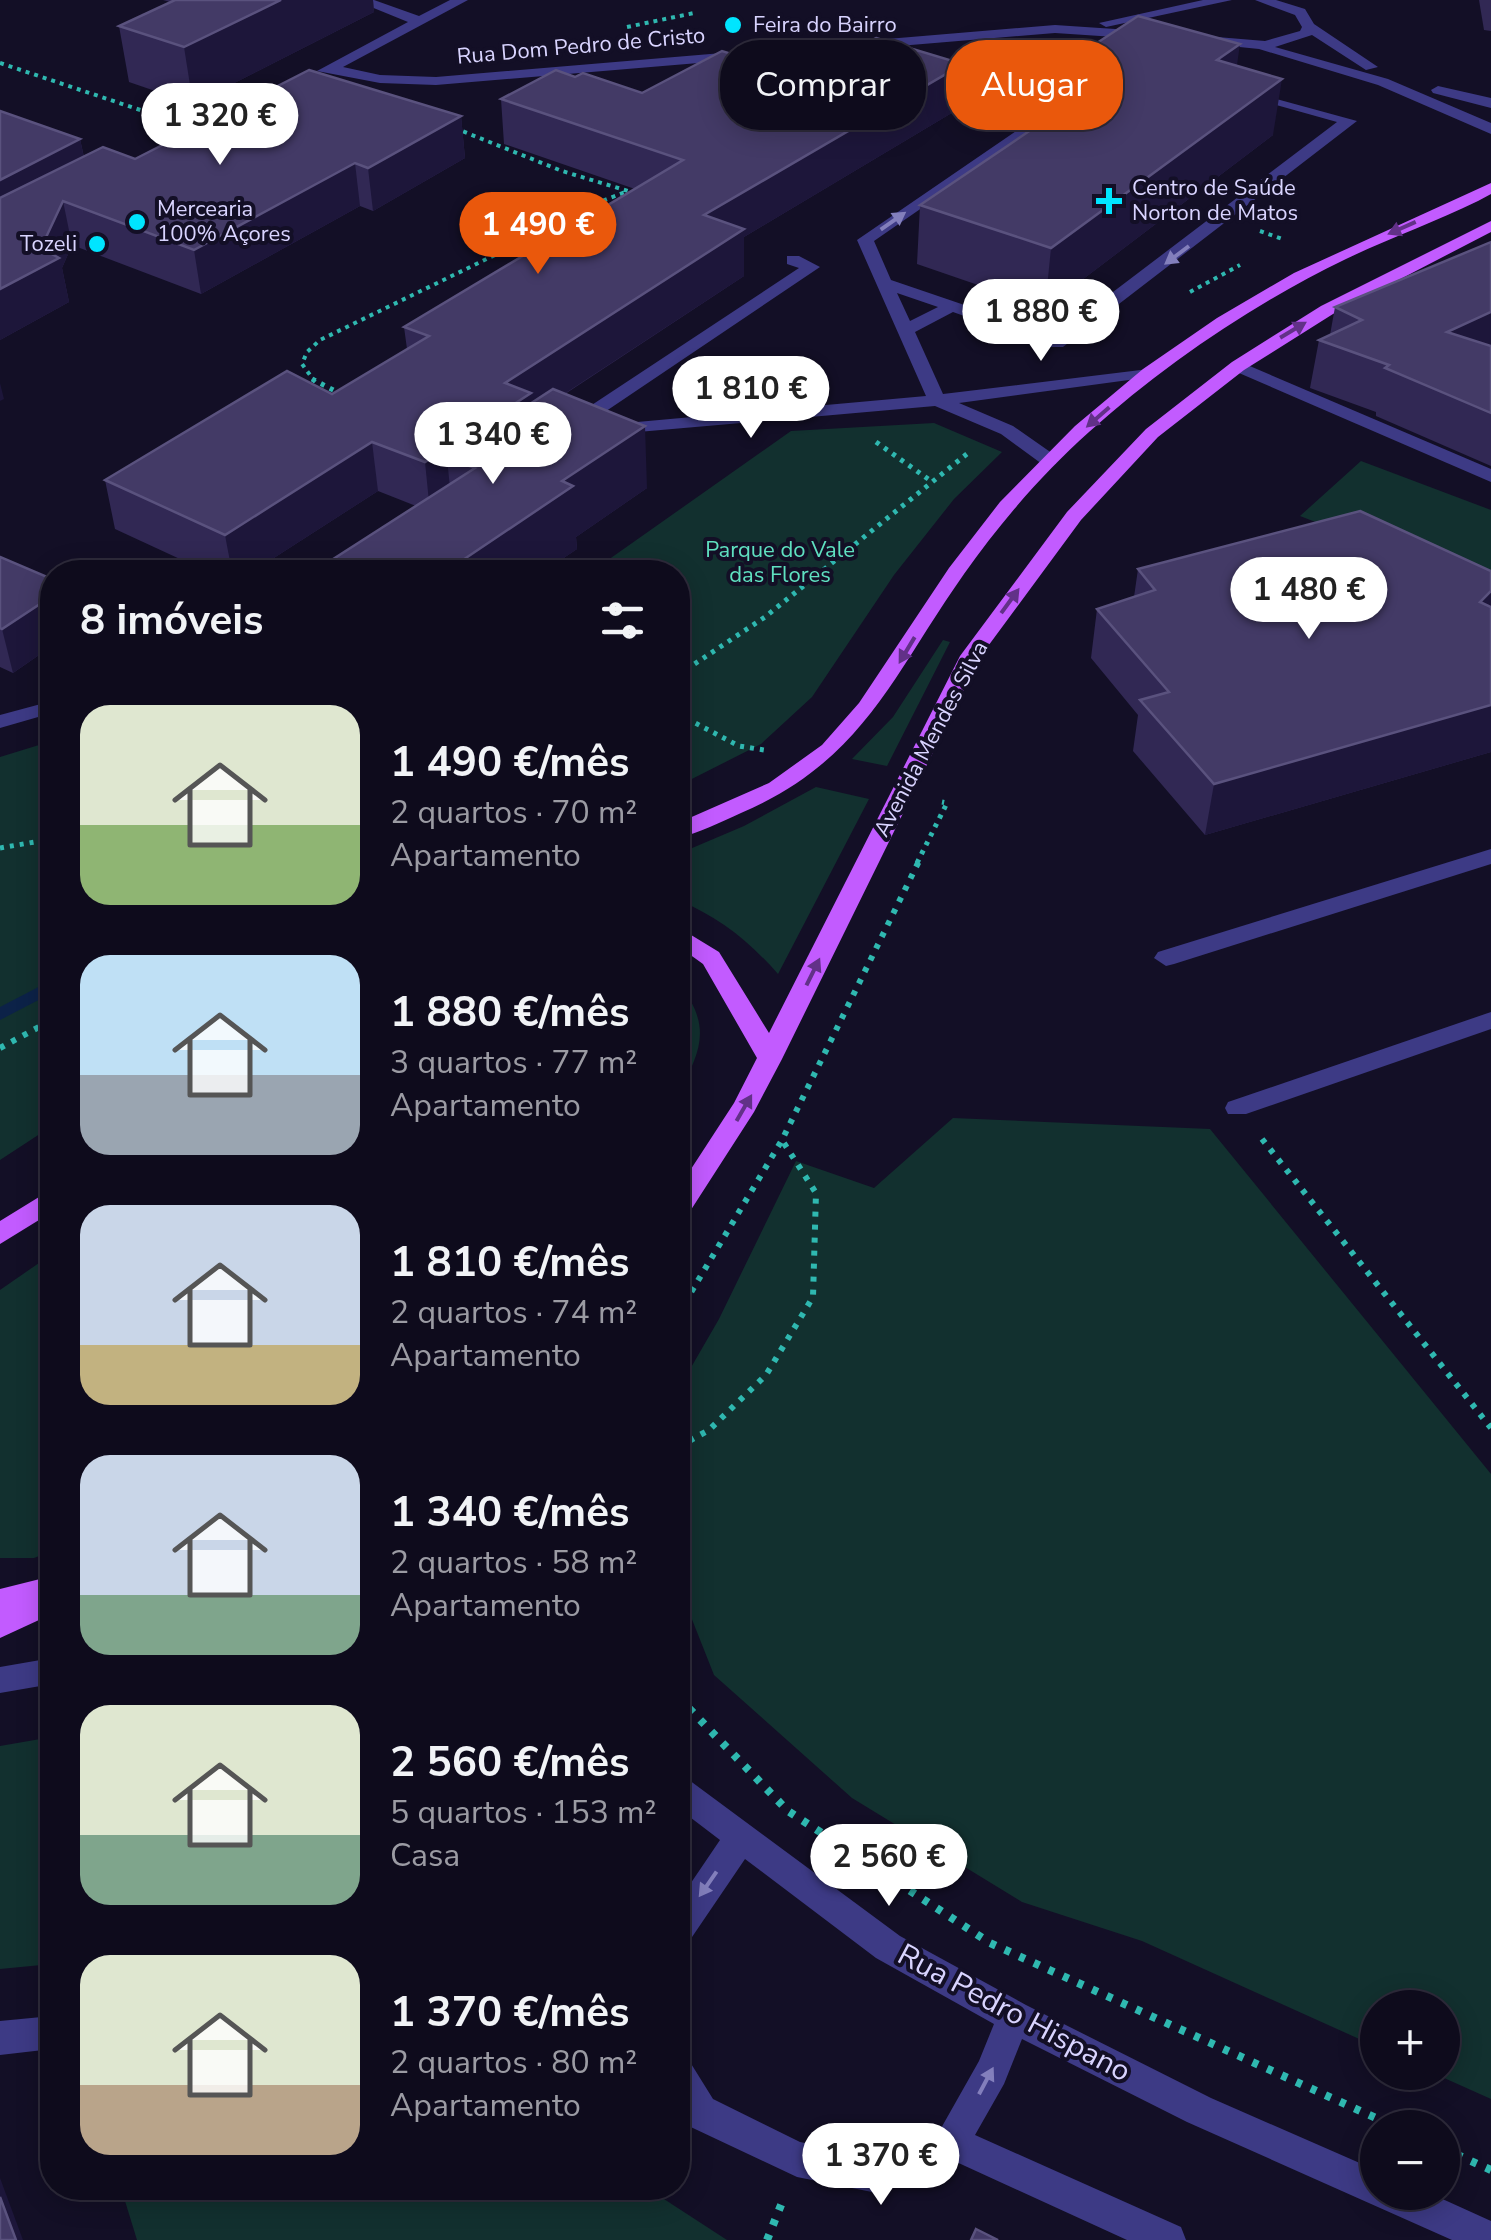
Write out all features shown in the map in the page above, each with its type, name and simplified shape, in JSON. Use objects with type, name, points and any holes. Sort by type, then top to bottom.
[{"type":"main road","points":[[690,826],[741,805],[807,768],[864,714],[945,588],[1002,512],[1049,460],[1151,372],[1209,330],[1284,285],[1360,246],[1491,188]]},
{"type":"main road","name":"Avenida Mendes Silva","points":[[690,1193],[770,1059],[970,656],[1047,549],[1152,433],[1238,366],[1327,310],[1491,226]]},
{"type":"main road","points":[[690,943],[711,958],[749,1017],[770,1059]]},
{"type":"main road","points":[[0,1234],[40,1207]]},
{"type":"main road","points":[[0,1602],[40,1592]]},
{"type":"main road","points":[[0,1626],[40,1606]]},
{"type":"street","points":[[361,0],[420,21]]},
{"type":"street","points":[[306,80],[461,0]]},
{"type":"street","points":[[1262,0],[1290,6],[1376,70],[1491,103]]},
{"type":"street","points":[[1308,23],[1317,0]]},
{"type":"street","name":"Rua Dom Pedro de Cristo","points":[[328,68],[380,79],[436,81],[1077,29],[1218,2]]},
{"type":"street","name":"Rua Dom Pedro de Cristo","points":[[1218,2],[1200,10],[1195,17],[1196,24],[1205,32],[1383,82],[1491,129]]},
{"type":"street","points":[[944,16],[959,36]]},
{"type":"street","name":"Rua Dom Pedro de Cristo","points":[[1077,29],[1241,44],[1296,39],[1308,23]]},
{"type":"street","points":[[885,283],[1057,344],[1349,121],[1237,90]]},
{"type":"street","points":[[1024,130],[865,240],[937,400],[1008,430],[1049,460]]},
{"type":"street","points":[[793,260],[812,267],[560,434],[937,400],[1151,372]]},
{"type":"street","points":[[906,330],[952,306]]},
{"type":"street","points":[[1238,366],[1491,476]]},
{"type":"street","points":[[0,722],[40,710]]},
{"type":"street","points":[[1166,958],[1491,856]]},
{"type":"street","points":[[1237,1108],[1491,1020]]},
{"type":"street","points":[[0,1680],[40,1673]]},
{"type":"street","name":"Rua Pedro Hispano","points":[[690,1800],[888,1947],[1014,2018],[1199,2110],[1360,2181]]},
{"type":"street","points":[[690,1912],[740,1840]]},
{"type":"street","points":[[690,2108],[797,2159],[877,2175],[952,2142],[992,2072],[1014,2018]]},
{"type":"street","points":[[0,2038],[40,2034]]},
{"type":"street","points":[[952,2142],[1168,2240]]},
{"type":"street","points":[[1425,2210],[1491,2240]]},
{"type":"path","points":[[619,29],[694,13]]},
{"type":"path","points":[[0,63],[206,132]]},
{"type":"path","points":[[349,397],[313,382],[302,364],[307,352],[320,340],[401,297],[501,252],[555,219],[628,191],[562,171],[447,126]]},
{"type":"path","points":[[690,667],[765,616],[973,449]]},
{"type":"path","points":[[690,720],[738,746]]},
{"type":"path","points":[[0,848],[40,840]]},
{"type":"path","points":[[0,1048],[40,1026]]},
{"type":"path","points":[[1237,1108],[1491,1428]]},
{"type":"path","points":[[690,1440],[708,1430],[766,1375],[813,1297],[816,1193],[782,1140]]},
{"type":"path","points":[[690,1710],[788,1811],[990,1943],[1360,2111]]},
{"type":"path","points":[[1460,2156],[1491,2170]]},
{"type":"path","points":[[767,2240],[777,2218]]},
{"type":"green space","name":"Parque do Vale das Flores","points":[[934,423],[1002,452],[954,499],[894,575],[812,697],[761,744],[690,780],[690,560],[608,560],[791,431]]},
{"type":"green space","points":[[1361,461],[1491,510],[1491,590],[1300,516]]},
{"type":"green space","points":[[943,640],[950,642],[887,766],[852,759],[893,717]]},
{"type":"green space","points":[[40,745],[40,1134],[0,1160],[0,757]]},
{"type":"green space","points":[[816,787],[869,799],[778,974],[732,931],[690,906],[690,849],[744,826]]},
{"type":"green space","points":[[690,1000],[700,1038],[690,1070]]},
{"type":"green space","points":[[953,1118],[1210,1129],[1491,1474],[1491,2099],[1460,2085],[1460,1990],[1360,1990],[1360,2039],[1142,1941],[1022,1902],[852,1798],[714,1675],[690,1614],[690,1369],[719,1319],[796,1161],[874,1188]]},
{"type":"green space","points":[[40,1262],[40,1556],[34,1558],[0,1558],[0,1290]]},
{"type":"green space","points":[[40,1739],[40,1965],[0,1969],[0,1746]]},
{"type":"green space","points":[[125,2200],[665,2200],[727,2240],[137,2240]]},
{"type":"building","points":[[175,0],[281,0],[184,47],[119,26]]},
{"type":"building","points":[[1138,16],[1240,44],[1217,60],[1282,79],[1051,248],[920,205],[1031,130],[1123,130],[1123,40],[1101,40]]},
{"type":"building","points":[[720,52],[720,130],[850,130],[704,215],[744,229],[505,383],[531,393],[425,462],[372,442],[225,535],[105,480],[287,371],[332,394],[429,336],[404,327],[683,160],[501,99],[556,70],[575,77],[583,73],[642,93]]},
{"type":"building","points":[[926,53],[946,59],[946,74],[926,86]]},
{"type":"building","points":[[309,70],[461,116],[368,168],[355,163],[194,250],[63,201],[41,248],[59,258],[0,289],[0,198],[103,147],[135,159]]},
{"type":"building","points":[[0,111],[80,139],[0,180]]},
{"type":"building","points":[[1491,242],[1491,312],[1447,332],[1491,346],[1491,413],[1385,368],[1389,365],[1319,340],[1362,320],[1335,307]]},
{"type":"building","points":[[553,389],[645,426],[562,481],[573,486],[463,560],[332,560],[475,468],[447,458]]},
{"type":"building","points":[[1360,511],[1491,571],[1491,591],[1480,602],[1491,607],[1491,705],[1214,784],[1140,700],[1169,692],[1097,609],[1155,590],[1138,569]]},
{"type":"building","points":[[0,557],[40,574],[40,604],[0,628]]},
{"type":"building","points":[[0,2197],[16,2240],[0,2240]]},
{"type":"building","points":[[976,2229],[998,2240],[971,2240]]},
{"type":"waterway","points":[[0,1014],[40,992]]},
{"type":"place","name":"Feira do Bairro","points":[[733,25]]},
{"type":"place","name":"Centro de Saúde Norton de Matos","points":[[1109,201]]},
{"type":"place","name":"Mercearia 100% Açores","points":[[137,222]]},
{"type":"place","name":"Tozeli","points":[[97,244]]}]
